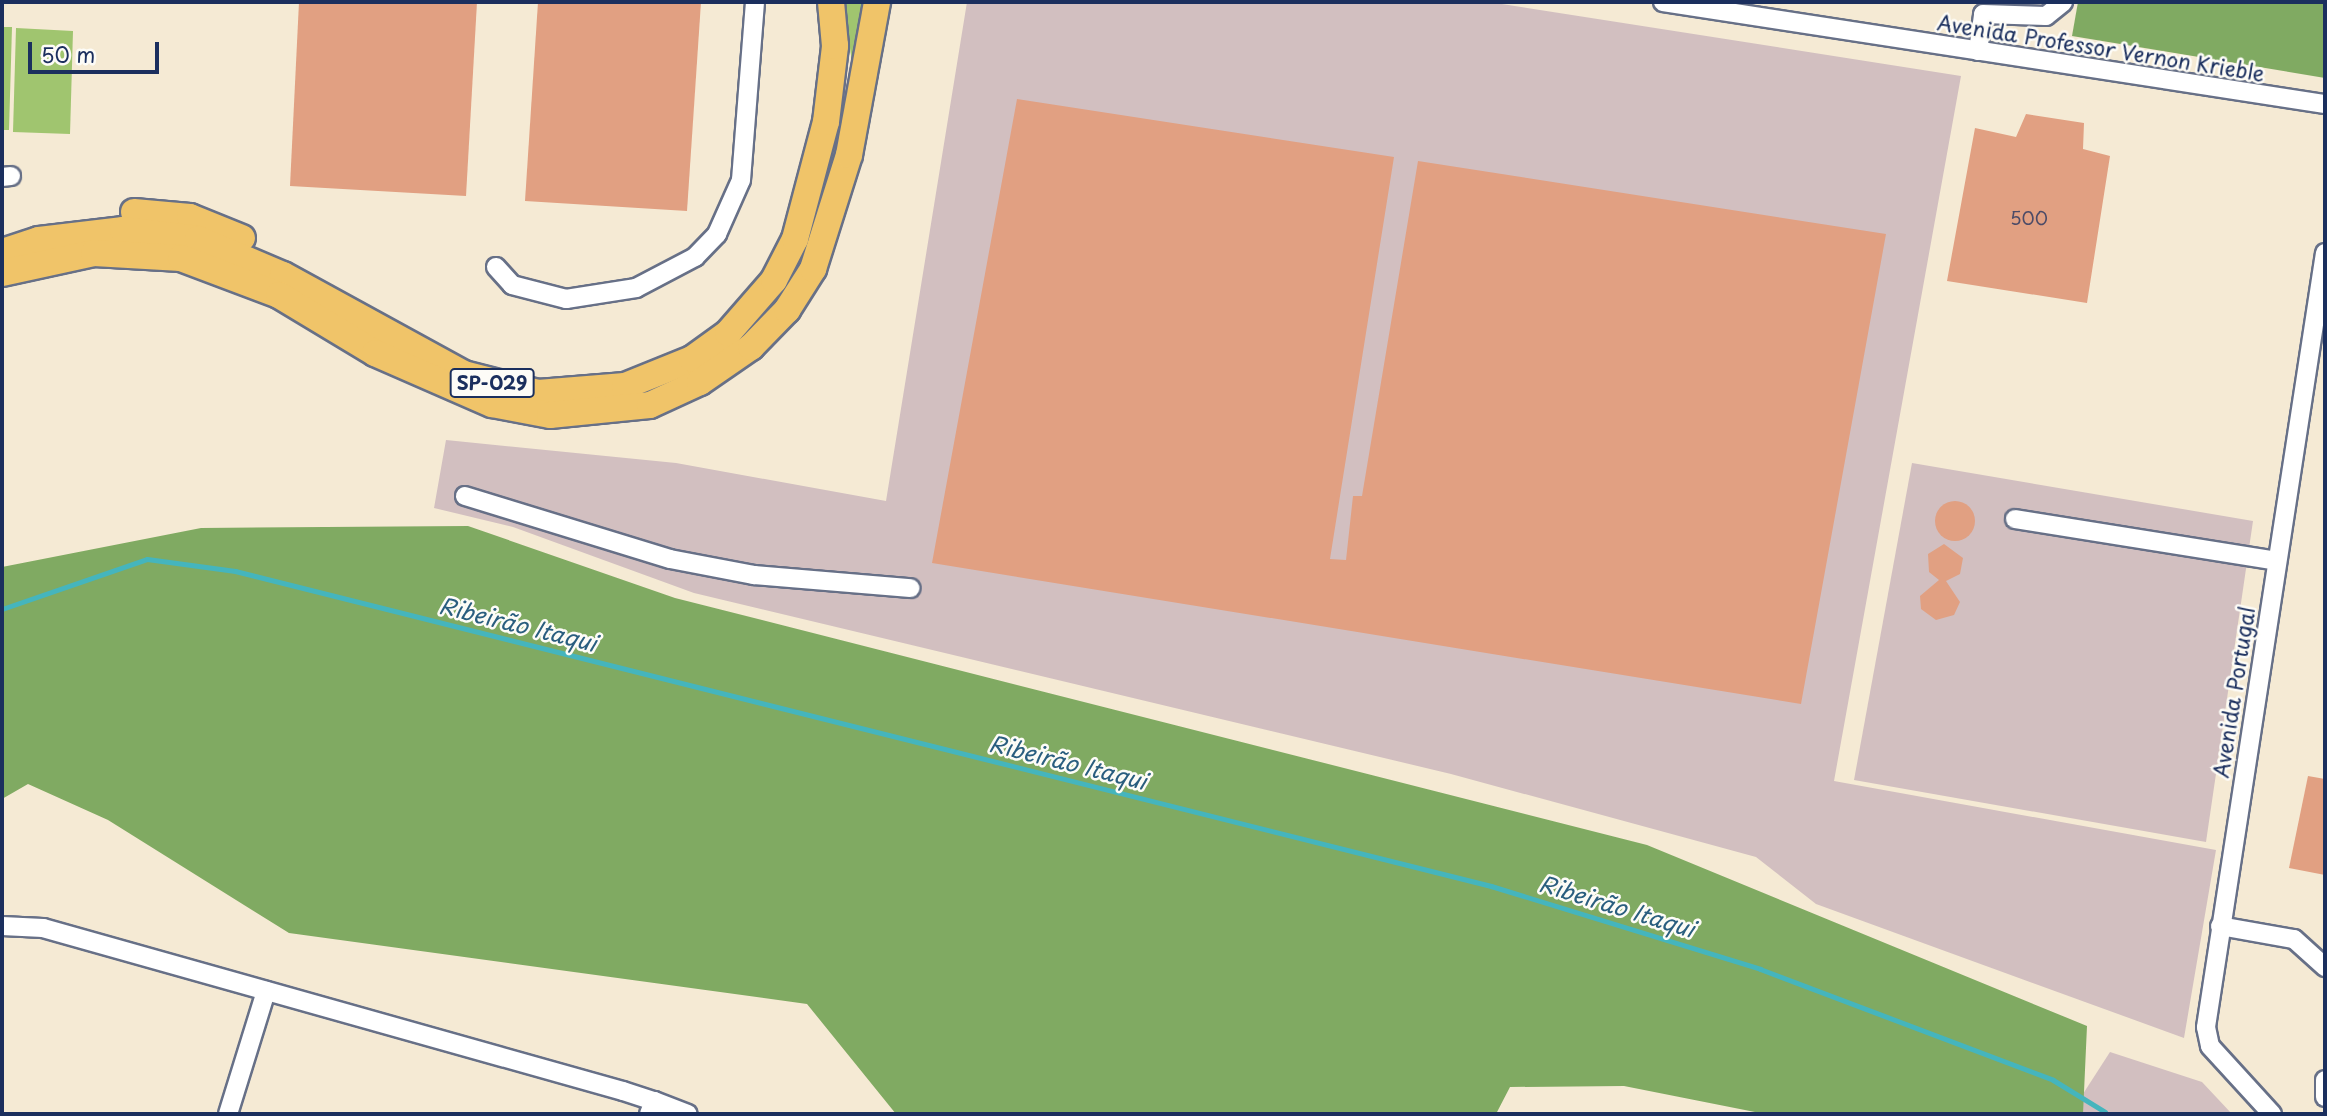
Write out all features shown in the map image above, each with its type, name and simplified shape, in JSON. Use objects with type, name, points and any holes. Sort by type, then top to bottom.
[{"type":"highway","name":"SP-029","points":[[2,253],[39,240],[123,230],[198,239],[283,275],[464,374],[502,386],[538,393],[625,387],[692,359],[750,310],[774,280],[811,190],[832,84],[831,2]]},
{"type":"highway","name":"SP-029","points":[[2,273],[94,253],[181,258],[279,295],[375,353],[492,404],[550,415],[650,405],[700,382],[751,347],[787,310],[813,269],[846,166],[877,2]]},
{"type":"highway","name":"SP-029","points":[[873,31],[885,2]]},
{"type":"highway","name":"SP-029","points":[[2,235],[121,212],[205,221],[411,328],[502,386]]},
{"type":"street","points":[[496,267],[512,285],[566,299],[636,288],[695,257],[717,234],[741,180],[755,2]]},
{"type":"street","name":"Avenida Professor Vernon Krieble","points":[[1663,2],[2325,104]]},
{"type":"street","points":[[1978,51],[1983,14],[2046,16],[2063,2]]},
{"type":"street","name":"Avenida Portugal","points":[[2272,1114],[2210,1046],[2207,1015],[2325,253]]},
{"type":"street","points":[[465,496],[670,559],[754,575],[910,588]]},
{"type":"street","points":[[2015,519],[2276,561]]},
{"type":"street","points":[[2,926],[43,928],[266,991],[652,1107],[688,1114]]},
{"type":"street","points":[[2220,926],[2294,939],[2325,967]]},
{"type":"street","points":[[228,1114],[266,991]]},
{"type":"street","points":[[2325,1080],[2325,1097]]},
{"type":"shaded area","points":[[967,2],[1489,2],[1961,76],[1834,781],[2216,850],[2184,1038],[1816,904],[1756,857],[1451,774],[694,593],[513,527],[434,508],[446,440],[676,463],[886,501]]},
{"type":"shaded area","points":[[1912,463],[2253,521],[2206,842],[1854,780]]},
{"type":"shaded area","points":[[2110,1052],[2202,1082],[2232,1114],[2070,1114]]},
{"type":"green space","points":[[844,2],[863,2],[853,71]]},
{"type":"green space","points":[[2078,2],[2325,2],[2325,78],[2072,36]]},
{"type":"green space","points":[[2,27],[12,27],[9,130],[2,130]]},
{"type":"green space","points":[[16,28],[73,31],[70,134],[13,132]]},
{"type":"green space","points":[[468,526],[675,598],[1647,845],[2087,1026],[2083,1114],[1765,1114],[1624,1086],[1510,1087],[1496,1114],[896,1114],[807,1004],[289,933],[108,820],[28,784],[2,799],[2,567],[201,528]]},
{"type":"building","points":[[299,2],[477,2],[466,196],[290,186]]},
{"type":"building","points":[[538,2],[701,2],[687,211],[525,201]]},
{"type":"building","points":[[1017,99],[1394,157],[1330,559],[1346,560],[1353,496],[1362,496],[1418,161],[1886,234],[1801,704],[932,563]]},
{"type":"building","points":[[2026,114],[2084,123],[2083,149],[2110,156],[2087,303],[1947,281],[1975,128],[2016,137]]},
{"type":"building","points":[[1955,501],[1969,507],[1975,521],[1969,535],[1955,541],[1941,535],[1935,521],[1941,507]]},
{"type":"building","points":[[1944,544],[1963,558],[1960,574],[1946,581],[1960,602],[1954,615],[1936,620],[1921,609],[1920,596],[1939,580],[1929,572],[1928,554]]},
{"type":"building","points":[[2308,776],[2325,779],[2325,875],[2289,868]]},
{"type":"waterway","name":"Ribeirão Itaqui","points":[[2,609],[147,559],[235,571],[1491,886],[1760,969],[2053,1080],[2105,1112]]}]
